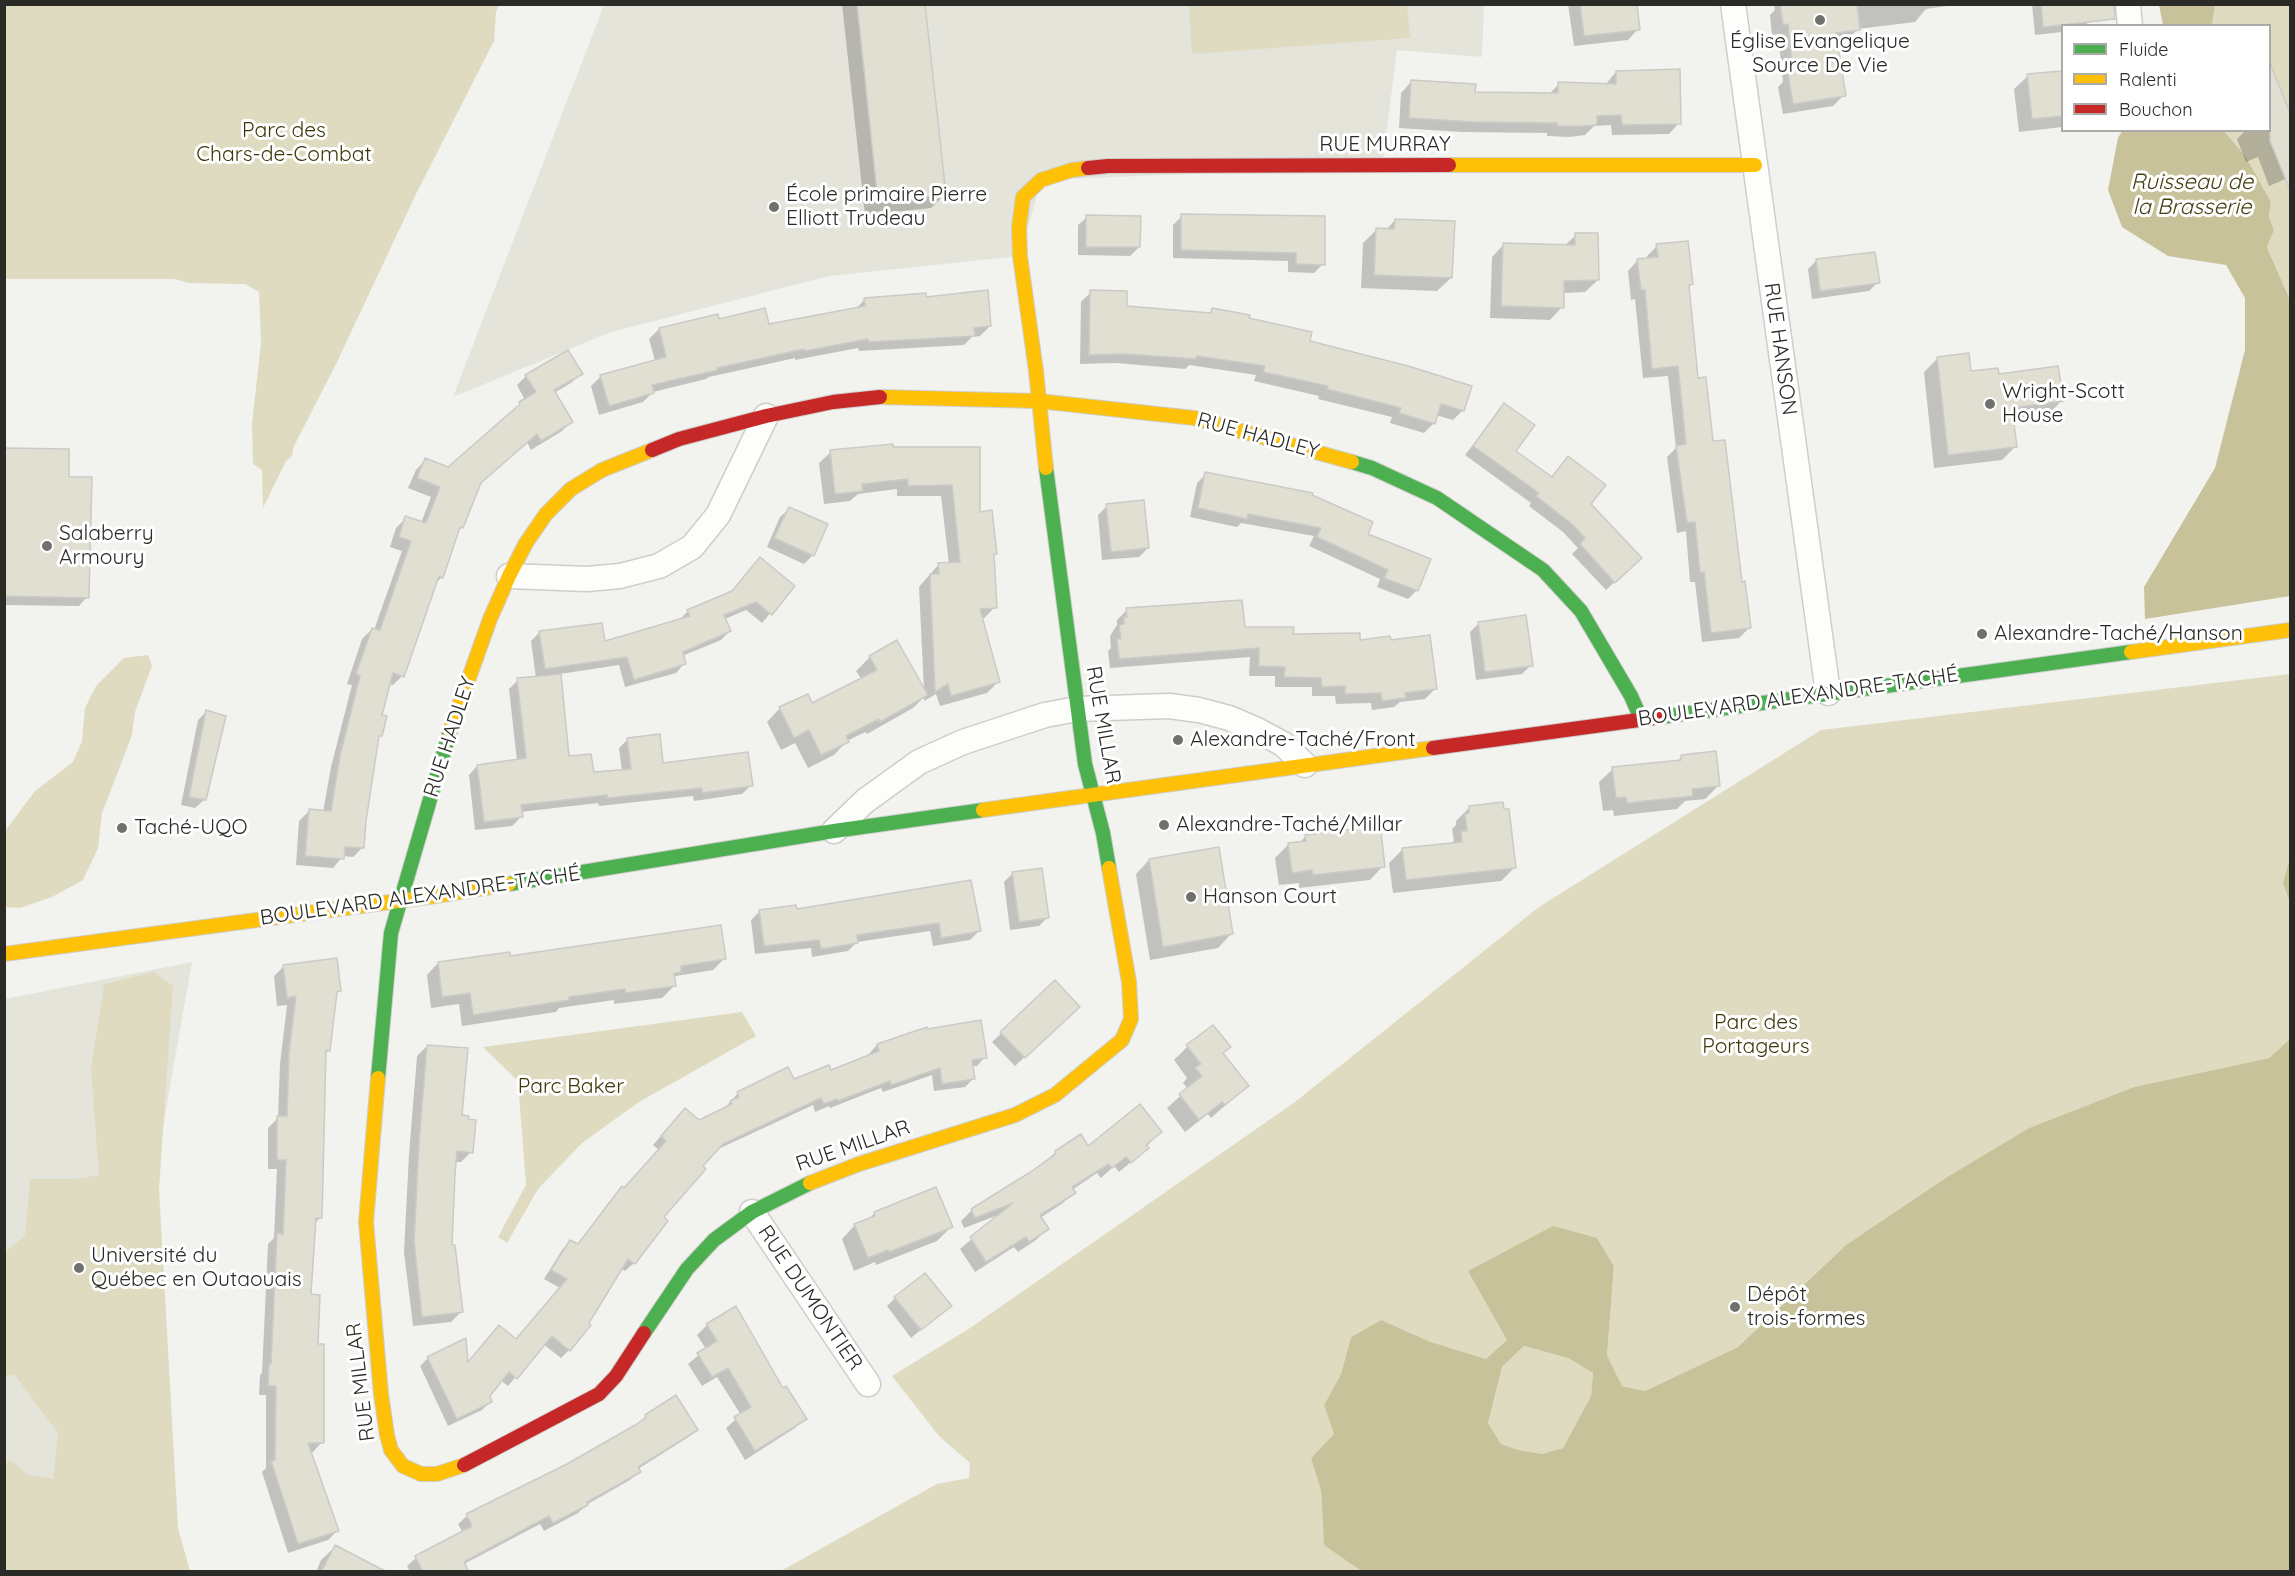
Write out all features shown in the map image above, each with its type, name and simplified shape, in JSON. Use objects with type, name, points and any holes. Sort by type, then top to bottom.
[{"type":"street","name":"RUE HANSON","points":[[1733,4],[1828,693]]},
{"type":"street","points":[[2128,4],[2130,24]]},
{"type":"street","name":"RUE MURRAY","points":[[1023,197],[1041,180],[1072,170],[1108,166],[1755,165]]},
{"type":"street","name":"RUE MILLAR","points":[[400,901],[391,933],[366,1222],[387,1435],[391,1450],[403,1466],[421,1474],[437,1474],[456,1469],[599,1394],[616,1376],[699,1254],[752,1212],[796,1188],[859,1164],[1015,1115],[1055,1095],[1122,1040],[1131,1019],[1129,982],[1103,833],[1085,764],[1077,709],[1020,256],[1019,228],[1023,197]]},
{"type":"street","name":"RUE HADLEY","points":[[400,901],[442,752],[490,619],[526,543],[546,514],[570,489],[586,479],[602,470],[679,439],[766,416],[833,402],[888,396],[1038,401],[1194,418],[1372,468],[1437,498],[1543,570],[1581,611],[1620,682],[1631,696],[1641,719]]},
{"type":"street","points":[[509,576],[587,579],[620,576],[658,566],[692,547],[718,514],[766,416]]},
{"type":"street","name":"BOULEVARD ALEXANDRE-TACHÉ","points":[[4,954],[400,901],[834,831],[2290,630]]},
{"type":"street","points":[[834,831],[865,801],[919,762],[963,742],[1045,716],[1077,709],[1169,706],[1199,710],[1229,718],[1257,730],[1283,744],[1305,765]]},
{"type":"street","name":"RUE DUMONTIER","points":[[752,1212],[868,1384]]},
{"type":"shaded area","name":"École primaire Pierre Elliott Trudeau","points":[[604,5],[1484,5],[1482,57],[1397,50],[1382,166],[1041,180],[1020,256],[829,276],[611,332],[453,397]]},
{"type":"shaded area","name":"Université du Québec en Outaouais","points":[[192,962],[151,1194],[156,1342],[5,1572],[5,999]]},
{"type":"green space","name":"Parc des Chars-de-Combat","points":[[4,5],[499,5],[496,12],[494,41],[416,194],[336,364],[293,448],[292,456],[286,461],[263,508],[262,470],[253,464],[252,424],[261,343],[259,292],[245,284],[188,283],[175,279],[5,279]]},
{"type":"green space","points":[[1189,5],[1407,5],[1410,38],[1192,54]]},
{"type":"green space","points":[[2215,5],[2290,5],[2290,300],[2267,246],[2274,230],[2269,216],[2271,202],[2246,157],[2225,132],[2271,132],[2271,24],[2212,24]]},
{"type":"green space","points":[[148,655],[152,666],[135,712],[132,735],[102,813],[98,848],[83,880],[52,897],[20,908],[5,907],[5,831],[35,791],[73,762],[82,741],[85,708],[96,686],[124,658]]},
{"type":"green space","name":"Parc des Portageurs","points":[[2290,674],[2290,1039],[2269,1058],[2134,1087],[2029,1128],[1947,1177],[1846,1245],[1738,1347],[1645,1391],[1622,1386],[1607,1355],[1614,1266],[1597,1238],[1507,1340],[1486,1359],[1431,1342],[1381,1320],[1351,1337],[1341,1374],[1324,1405],[1334,1434],[1311,1458],[1321,1491],[1324,1544],[1363,1571],[779,1572],[937,1484],[969,1478],[970,1463],[939,1436],[892,1376],[970,1328],[1295,1102],[1539,907],[1821,730]]},
{"type":"green space","name":"Université du Québec en Outaouais","points":[[154,972],[173,986],[159,1189],[178,1528],[190,1571],[5,1571],[5,1464],[10,1460],[29,1475],[53,1479],[58,1433],[15,1375],[5,1376],[5,1252],[25,1236],[30,1179],[76,1179],[99,1175],[91,1069],[104,984]]},
{"type":"green space","name":"Parc Baker","points":[[742,1012],[756,1036],[639,1102],[582,1143],[538,1189],[507,1243],[498,1237],[526,1185],[518,1081],[483,1047]]},
{"type":"green space","points":[[1524,1346],[1568,1358],[1593,1373],[1591,1396],[1563,1448],[1542,1454],[1501,1444],[1488,1423],[1502,1367]]},
{"type":"water","points":[[2159,5],[2215,5],[2212,24],[2163,24]]},
{"type":"water","name":"Ruisseau de la Brasserie","points":[[2121,132],[2225,132],[2246,157],[2271,202],[2269,216],[2274,230],[2267,247],[2290,300],[2290,596],[2145,619],[2144,587],[2215,468],[2245,350],[2245,298],[2226,265],[2168,256],[2122,227],[2108,190],[2118,138]]},
{"type":"water","points":[[2290,858],[2290,902],[2283,883]]},
{"type":"water","points":[[2290,1039],[2290,1571],[1363,1572],[1324,1545],[1321,1491],[1311,1458],[1334,1434],[1324,1405],[1341,1374],[1351,1337],[1381,1320],[1431,1342],[1486,1359],[1507,1340],[1468,1271],[1553,1226],[1597,1238],[1614,1266],[1607,1355],[1622,1386],[1645,1391],[1738,1347],[1846,1245],[1947,1177],[2029,1128],[2134,1087],[2269,1058]],"holes":[[[1524,1346],[1568,1358],[1593,1373],[1591,1396],[1563,1448],[1542,1454],[1501,1444],[1488,1423],[1502,1367]]]},
{"type":"building","points":[[857,4],[925,4],[946,195],[878,202]]},
{"type":"building","points":[[1580,4],[1637,4],[1640,30],[1584,36]]},
{"type":"building","points":[[1780,4],[1857,4],[1860,30],[1836,33],[1846,96],[1793,104],[1788,74],[1793,74],[1788,24],[1783,25]]},
{"type":"building","points":[[2041,4],[2114,4],[2115,19],[2043,27]]},
{"type":"building","points":[[2271,66],[2290,113],[2290,190],[2270,141]]},
{"type":"building","points":[[1680,69],[1681,124],[1622,125],[1621,115],[1597,116],[1597,125],[1582,126],[1557,126],[1557,123],[1474,122],[1409,118],[1411,80],[1476,84],[1475,92],[1558,93],[1558,82],[1616,84],[1616,71]]},
{"type":"building","points":[[2061,71],[2061,116],[2032,119],[2027,74]]},
{"type":"building","points":[[1181,214],[1325,216],[1325,265],[1296,264],[1296,253],[1181,250]]},
{"type":"building","points":[[1086,215],[1141,216],[1140,247],[1086,247]]},
{"type":"building","points":[[1395,219],[1455,221],[1452,278],[1374,275],[1376,228],[1394,229]]},
{"type":"building","points":[[1575,233],[1598,233],[1599,280],[1564,281],[1564,308],[1501,306],[1503,243],[1575,245]]},
{"type":"building","points":[[1688,241],[1693,284],[1689,285],[1698,378],[1706,377],[1713,441],[1725,440],[1742,582],[1745,581],[1751,628],[1711,633],[1704,572],[1700,573],[1695,522],[1687,523],[1676,446],[1686,444],[1678,366],[1652,369],[1645,290],[1641,290],[1637,259],[1658,257],[1656,244]]},
{"type":"building","points":[[1875,252],[1880,283],[1820,291],[1816,259]]},
{"type":"building","points":[[988,290],[991,326],[974,328],[975,336],[868,342],[868,339],[805,351],[804,349],[652,385],[654,393],[609,406],[600,375],[666,357],[659,328],[718,314],[719,319],[765,308],[769,324],[865,306],[864,298],[926,293],[926,297]]},
{"type":"building","points":[[1090,290],[1127,291],[1127,306],[1211,313],[1212,308],[1250,315],[1249,318],[1312,332],[1310,341],[1408,366],[1472,386],[1464,411],[1441,404],[1435,424],[1399,413],[1401,408],[1327,389],[1328,386],[1263,372],[1265,366],[1197,356],[1196,359],[1126,354],[1089,355]]},
{"type":"building","points":[[568,350],[583,374],[554,390],[573,422],[541,441],[537,434],[481,483],[463,528],[460,527],[443,578],[439,576],[404,677],[393,673],[382,715],[387,716],[382,736],[379,736],[364,848],[345,847],[344,859],[305,856],[309,809],[331,811],[340,756],[360,676],[356,674],[372,628],[380,630],[411,541],[399,537],[405,516],[426,523],[440,487],[417,478],[425,458],[448,467],[520,404],[519,402],[536,392],[525,375]]},
{"type":"building","name":"Wright-Scott House","points":[[1969,353],[1971,371],[1998,368],[1999,374],[2058,366],[2064,401],[2012,408],[2017,447],[1948,455],[1937,357]]},
{"type":"building","points":[[1504,403],[1535,425],[1516,451],[1552,477],[1568,456],[1606,485],[1591,504],[1642,558],[1615,583],[1580,544],[1585,538],[1572,524],[1536,496],[1539,493],[1473,446]]},
{"type":"building","points":[[893,444],[893,447],[980,447],[980,512],[992,510],[997,554],[994,554],[997,608],[980,609],[1000,682],[951,696],[948,684],[935,692],[930,574],[939,574],[938,563],[960,562],[952,485],[908,486],[908,479],[862,484],[863,491],[835,494],[830,450]]},
{"type":"building","name":"Salaberry Armoury","points":[[4,448],[69,449],[69,477],[92,477],[89,598],[4,596]]},
{"type":"building","points":[[1205,472],[1313,493],[1312,495],[1373,522],[1368,534],[1431,559],[1418,591],[1384,578],[1388,570],[1317,537],[1321,528],[1248,514],[1247,519],[1198,508]]},
{"type":"building","points":[[1144,500],[1149,548],[1111,552],[1106,504]]},
{"type":"building","points":[[789,507],[828,524],[814,556],[774,538]]},
{"type":"building","points":[[760,557],[795,586],[772,615],[756,602],[724,615],[731,631],[683,652],[686,664],[634,680],[627,657],[545,669],[539,631],[602,623],[605,641],[690,616],[687,610],[732,591]]},
{"type":"building","points":[[1242,600],[1245,627],[1294,627],[1293,634],[1360,633],[1360,640],[1390,636],[1391,640],[1430,635],[1437,689],[1405,693],[1406,698],[1382,701],[1381,693],[1345,694],[1345,686],[1322,687],[1321,678],[1284,677],[1285,667],[1259,666],[1259,648],[1119,659],[1117,639],[1121,639],[1119,625],[1124,624],[1124,617],[1127,617],[1126,608]]},
{"type":"building","points":[[1526,615],[1533,666],[1485,672],[1478,622]]},
{"type":"building","points":[[897,640],[928,695],[880,722],[879,719],[846,736],[849,742],[821,755],[809,730],[794,738],[779,707],[808,694],[812,703],[877,670],[869,656]]},
{"type":"building","points":[[561,674],[569,756],[591,754],[594,772],[631,769],[627,738],[660,734],[663,763],[748,752],[753,786],[702,793],[702,788],[607,798],[607,795],[521,805],[523,817],[484,822],[477,765],[526,758],[517,678]]},
{"type":"building","points":[[206,710],[226,716],[206,800],[189,797]]},
{"type":"building","points":[[1716,751],[1720,786],[1692,789],[1693,796],[1627,803],[1626,797],[1616,798],[1612,767],[1681,760],[1681,755]]},
{"type":"building","points":[[1503,802],[1504,809],[1509,809],[1516,868],[1406,880],[1402,848],[1462,842],[1461,831],[1467,831],[1465,814],[1469,813],[1469,806]]},
{"type":"building","points":[[1363,828],[1364,833],[1381,831],[1385,867],[1313,875],[1312,870],[1292,873],[1288,843],[1306,841],[1305,835]]},
{"type":"building","name":"Hanson Court","points":[[1219,847],[1233,934],[1163,947],[1149,859]]},
{"type":"building","points":[[1042,868],[1049,918],[1019,922],[1012,872]]},
{"type":"building","points":[[971,880],[981,931],[941,938],[939,923],[857,935],[858,943],[821,949],[819,940],[764,946],[759,910],[796,905],[797,909]]},
{"type":"building","points":[[721,925],[726,959],[681,966],[681,972],[674,974],[676,986],[626,993],[625,989],[569,997],[569,1000],[473,1015],[470,993],[442,997],[438,962],[510,952],[510,956]]},
{"type":"building","points":[[337,958],[341,991],[337,992],[330,1051],[326,1050],[322,1218],[316,1218],[311,1294],[320,1295],[318,1344],[324,1344],[324,1443],[308,1443],[339,1531],[298,1544],[271,1461],[275,1460],[276,1386],[268,1386],[277,1233],[283,1234],[286,1160],[277,1160],[277,1116],[287,1116],[289,1053],[296,996],[287,998],[283,965]]},
{"type":"building","points":[[1055,980],[1080,1007],[1025,1058],[1000,1032]]},
{"type":"building","points":[[981,1020],[987,1058],[972,1060],[975,1079],[942,1084],[940,1068],[891,1085],[890,1081],[838,1101],[837,1099],[824,1104],[821,1098],[723,1144],[703,1166],[706,1169],[664,1217],[668,1221],[635,1264],[628,1259],[589,1323],[591,1325],[570,1351],[552,1336],[517,1379],[509,1372],[490,1396],[492,1402],[457,1419],[427,1357],[466,1338],[468,1362],[499,1325],[516,1339],[567,1279],[551,1270],[570,1240],[578,1244],[622,1186],[624,1188],[666,1141],[661,1136],[685,1108],[699,1120],[732,1104],[730,1101],[739,1097],[737,1092],[788,1067],[794,1079],[829,1065],[831,1070],[879,1051],[877,1044],[927,1027],[927,1029]]},
{"type":"building","points":[[1213,1025],[1231,1047],[1223,1053],[1249,1086],[1225,1105],[1222,1102],[1199,1120],[1179,1094],[1202,1076],[1195,1068],[1201,1064],[1186,1045]]},
{"type":"building","points":[[427,1045],[468,1048],[462,1115],[476,1120],[473,1153],[457,1151],[455,1174],[452,1245],[455,1245],[463,1312],[422,1317],[414,1241]]},
{"type":"building","points":[[1140,1104],[1162,1132],[1146,1145],[1149,1148],[1131,1163],[1126,1157],[1112,1168],[1109,1164],[1072,1187],[1076,1193],[1040,1215],[1049,1229],[1029,1242],[1026,1237],[986,1262],[970,1237],[1013,1203],[975,1218],[971,1209],[1029,1173],[1056,1154],[1055,1151],[1081,1134],[1088,1146]]},
{"type":"building","points":[[936,1187],[953,1227],[868,1258],[854,1224],[875,1216],[874,1212]]},
{"type":"building","points":[[925,1273],[952,1306],[921,1330],[894,1297]]},
{"type":"building","points":[[736,1306],[783,1388],[786,1386],[807,1419],[755,1451],[734,1417],[751,1407],[728,1368],[712,1377],[697,1353],[717,1341],[706,1324]]},
{"type":"building","points":[[676,1395],[698,1430],[638,1467],[641,1472],[587,1502],[588,1505],[553,1523],[549,1516],[464,1562],[469,1572],[423,1572],[415,1556],[472,1526],[466,1514],[567,1464],[637,1424],[646,1417],[645,1415]]},
{"type":"building","points":[[335,1545],[387,1572],[321,1572]]},
{"type":"traffic: fast","points":[[1352,462],[1372,468],[1437,498],[1543,570],[1581,611],[1631,696],[1641,719]]},
{"type":"traffic: fast","points":[[1046,468],[1085,764],[1103,833],[1109,868]]},
{"type":"traffic: fast","points":[[1661,717],[2131,652]]},
{"type":"traffic: fast","points":[[378,1078],[391,933],[450,731]]},
{"type":"traffic: fast","points":[[509,884],[834,831],[983,810]]},
{"type":"traffic: fast","points":[[644,1333],[687,1269],[714,1240],[752,1212],[810,1183]]},
{"type":"traffic: slow","points":[[1449,165],[1755,165]]},
{"type":"traffic: slow","points":[[1046,468],[1036,371],[1020,256],[1019,227],[1023,197],[1041,180],[1072,170],[1088,168]]},
{"type":"traffic: slow","points":[[880,397],[1038,401],[1194,418],[1352,462]]},
{"type":"traffic: slow","points":[[450,731],[490,619],[509,576],[526,543],[546,514],[571,489],[602,470],[652,450]]},
{"type":"traffic: slow","points":[[2131,652],[2290,630]]},
{"type":"traffic: slow","points":[[983,810],[1433,748]]},
{"type":"traffic: slow","points":[[810,1183],[859,1164],[1015,1115],[1055,1095],[1122,1040],[1131,1019],[1129,982],[1109,868]]},
{"type":"traffic: slow","points":[[4,954],[509,884]]},
{"type":"traffic: slow","points":[[378,1078],[366,1222],[381,1394],[387,1435],[391,1450],[403,1466],[421,1474],[437,1474],[464,1465]]},
{"type":"traffic: jam","points":[[1088,168],[1108,166],[1449,165]]},
{"type":"traffic: jam","points":[[652,450],[679,439],[766,416],[833,402],[880,397]]},
{"type":"traffic: jam","points":[[1433,748],[1661,717]]},
{"type":"traffic: jam","points":[[464,1465],[599,1394],[616,1376],[644,1333]]},
{"type":"place","name":"Église Evangelique Source De Vie","points":[[1820,20]]},
{"type":"place","name":"École primaire Pierre Elliott Trudeau","points":[[774,207]]},
{"type":"place","name":"Wright-Scott House","points":[[1990,404]]},
{"type":"place","name":"Salaberry Armoury","points":[[47,546]]},
{"type":"place","name":"Alexandre-Taché/Hanson","points":[[1982,634]]},
{"type":"place","name":"Alexandre-Taché/Front","points":[[1178,740]]},
{"type":"place","name":"Alexandre-Taché/Millar","points":[[1164,825]]},
{"type":"place","name":"Taché-UQO","points":[[122,828]]},
{"type":"place","name":"Hanson Court","points":[[1191,897]]},
{"type":"place","name":"Université du Québec en Outaouais","points":[[79,1268]]},
{"type":"place","name":"Dépôt trois-formes","points":[[1735,1307]]}]
